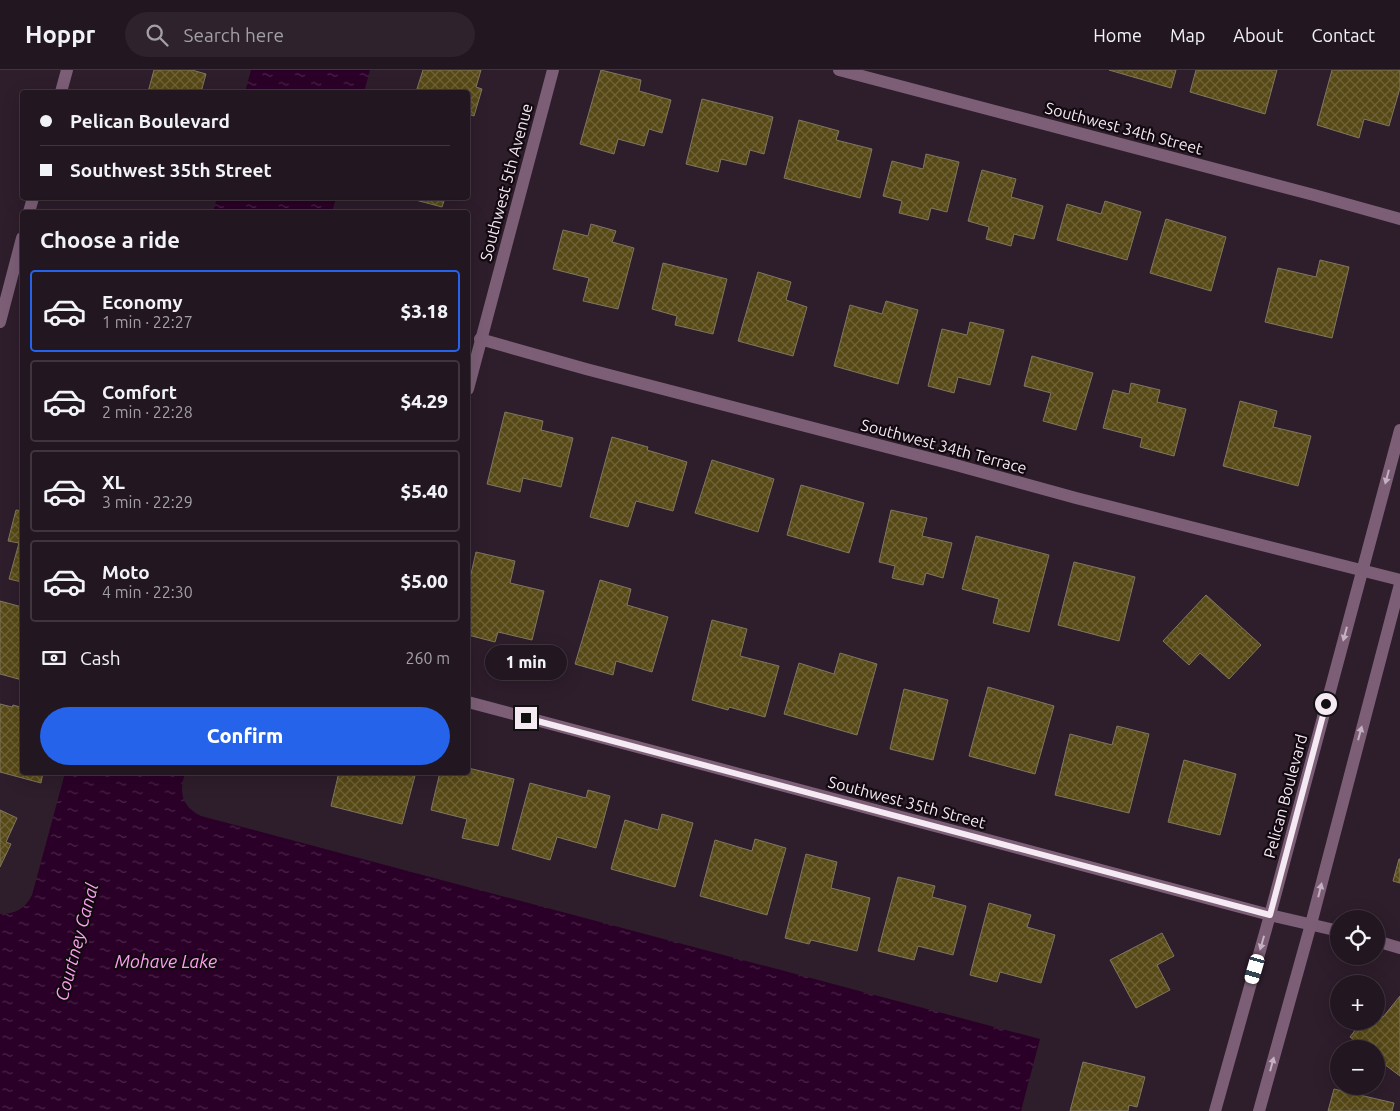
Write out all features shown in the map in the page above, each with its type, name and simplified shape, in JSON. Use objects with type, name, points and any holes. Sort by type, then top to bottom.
[{"type":"street","points":[[62,90],[67,70]]},
{"type":"street","name":"Southwest 5th Avenue","points":[[470,381],[553,70]]},
{"type":"street","name":"Southwest 34th Street","points":[[839,70],[1400,219]]},
{"type":"street","points":[[0,322],[20,246]]},
{"type":"street","name":"Southwest 34th Terrace","points":[[480,339],[586,369],[1076,498],[1400,580]]},
{"type":"street","name":"Pelican Boulevard","points":[[1215,1111],[1270,915],[1400,430]]},
{"type":"street","points":[[1259,1111],[1311,924],[1400,584]]},
{"type":"street","name":"Southwest 35th Street","points":[[470,703],[1270,915],[1330,929]]},
{"type":"street","points":[[1385,944],[1400,948]]},
{"type":"water","points":[[251,70],[370,70],[365,90],[246,90]]},
{"type":"water","points":[[216,200],[335,200],[333,210],[214,210]]},
{"type":"water","name":"Mohave Lake","points":[[64,775],[184,775],[182,786],[183,798],[189,808],[201,816],[1040,1039],[1021,1111],[0,1111],[0,914],[19,910],[32,895]]},
{"type":"building","points":[[154,70],[192,70],[206,74],[202,90],[149,90]]},
{"type":"building","points":[[423,70],[481,70],[476,87],[482,89],[474,116],[470,115],[470,90],[417,90]]},
{"type":"building","points":[[601,70],[641,80],[639,91],[671,100],[662,133],[649,129],[644,146],[618,139],[614,154],[580,144]]},
{"type":"building","points":[[1109,70],[1176,70],[1171,88]]},
{"type":"building","points":[[1196,70],[1277,70],[1265,114],[1190,92]]},
{"type":"building","points":[[1332,70],[1400,70],[1400,88],[1389,126],[1364,119],[1359,138],[1317,125]]},
{"type":"building","points":[[702,99],[773,117],[764,154],[750,150],[746,165],[721,159],[718,172],[686,164]]},
{"type":"building","points":[[799,120],[839,131],[836,140],[872,149],[860,198],[784,178]]},
{"type":"building","points":[[926,154],[959,162],[947,212],[931,208],[928,220],[899,213],[902,201],[883,196],[892,161],[923,169]]},
{"type":"building","points":[[982,170],[1016,179],[1011,197],[1043,206],[1034,239],[1014,234],[1011,246],[986,239],[989,227],[968,221]]},
{"type":"building","points":[[416,200],[444,200],[442,207]]},
{"type":"building","points":[[1105,201],[1141,212],[1127,260],[1057,240],[1067,204],[1101,214]]},
{"type":"building","points":[[1166,219],[1226,237],[1211,291],[1150,273]]},
{"type":"building","points":[[591,224],[616,231],[612,242],[634,248],[618,309],[583,301],[589,278],[553,269],[563,230],[588,236]]},
{"type":"building","points":[[1320,260],[1349,267],[1332,338],[1265,322],[1278,268],[1316,277]]},
{"type":"building","points":[[663,263],[727,279],[713,334],[675,325],[677,316],[652,309]]},
{"type":"building","points":[[758,272],[791,282],[786,300],[807,307],[793,356],[738,341]]},
{"type":"building","points":[[886,301],[918,310],[898,384],[834,366],[850,305],[882,314]]},
{"type":"building","points":[[970,322],[1004,330],[990,385],[958,377],[954,393],[928,386],[942,329],[967,335]]},
{"type":"building","points":[[1032,356],[1093,373],[1076,430],[1043,421],[1051,393],[1024,386]]},
{"type":"building","points":[[1131,383],[1160,390],[1157,402],[1186,409],[1174,456],[1140,447],[1142,438],[1103,428],[1113,390],[1129,394]]},
{"type":"building","points":[[1240,401],[1277,411],[1273,427],[1311,436],[1298,486],[1223,466]]},
{"type":"building","points":[[505,412],[543,421],[541,430],[573,438],[561,487],[523,478],[520,492],[487,484]]},
{"type":"building","points":[[612,437],[648,447],[647,450],[687,462],[673,511],[636,501],[628,527],[590,517]]},
{"type":"building","points":[[712,460],[774,479],[758,532],[695,513]]},
{"type":"building","points":[[801,485],[864,503],[849,553],[787,535]]},
{"type":"building","points":[[16,510],[20,511],[20,582],[9,579],[19,543],[8,541]]},
{"type":"building","points":[[891,510],[927,518],[922,536],[952,543],[943,578],[926,573],[923,585],[892,578],[895,566],[879,562]]},
{"type":"building","points":[[976,536],[1049,555],[1029,632],[993,623],[999,599],[962,589]]},
{"type":"building","points":[[476,552],[515,561],[510,583],[544,591],[532,640],[498,632],[495,642],[470,636],[470,578]]},
{"type":"building","points":[[1074,562],[1135,577],[1119,641],[1058,625]]},
{"type":"building","points":[[600,580],[631,589],[627,605],[668,617],[652,672],[616,661],[613,675],[575,664]]},
{"type":"building","points":[[1206,595],[1261,645],[1229,679],[1200,653],[1189,665],[1163,641]]},
{"type":"building","points":[[0,601],[20,606],[20,679],[0,674]]},
{"type":"building","points":[[712,620],[747,629],[740,656],[779,666],[765,717],[729,707],[728,710],[692,700]]},
{"type":"building","points":[[840,653],[877,664],[857,735],[784,714],[799,663],[834,674]]},
{"type":"building","points":[[988,687],[1054,706],[1035,774],[969,756]]},
{"type":"building","points":[[904,689],[948,700],[933,760],[890,749]]},
{"type":"building","points":[[0,704],[12,707],[13,705],[20,707],[20,775],[42,775],[41,783],[0,772]]},
{"type":"building","points":[[1117,726],[1149,734],[1129,813],[1055,795],[1070,734],[1112,745]]},
{"type":"building","points":[[1184,760],[1236,774],[1220,835],[1168,822]]},
{"type":"building","points":[[470,768],[514,779],[498,846],[462,838],[467,819],[431,810],[439,775],[470,775]]},
{"type":"building","points":[[338,775],[415,775],[402,824],[331,806]]},
{"type":"building","points":[[530,783],[586,798],[588,790],[610,796],[596,848],[557,837],[550,860],[512,849]]},
{"type":"building","points":[[0,810],[17,818],[6,842],[11,844],[0,867]]},
{"type":"building","points":[[662,814],[693,823],[675,887],[611,869],[625,820],[658,830]]},
{"type":"building","points":[[755,839],[786,848],[767,915],[700,896],[715,840],[752,851]]},
{"type":"building","points":[[806,854],[837,862],[831,888],[870,898],[857,951],[811,940],[809,944],[785,938]]},
{"type":"building","points":[[1400,859],[1400,883],[1393,881]]},
{"type":"building","points":[[898,877],[935,886],[932,897],[966,906],[953,955],[918,946],[914,960],[878,951]]},
{"type":"building","points":[[989,903],[1031,915],[1027,927],[1055,935],[1041,983],[1000,972],[997,982],[970,975]]},
{"type":"building","points":[[1162,933],[1174,956],[1157,965],[1170,990],[1136,1008],[1110,960]]},
{"type":"building","points":[[1400,996],[1400,1076],[1385,1065],[1385,1040],[1354,1040],[1350,1037],[1355,1030],[1385,1030],[1385,1015]]},
{"type":"building","points":[[1083,1062],[1145,1077],[1137,1107],[1129,1105],[1128,1111],[1070,1111]]},
{"type":"building","points":[[1332,1095],[1360,1095],[1394,1103],[1392,1111],[1328,1111]]},
{"type":"route","points":[[526,718],[1270,915],[1326,704]]},
{"type":"water label","name":"Courtney Canal","points":[[77,942]]}]
